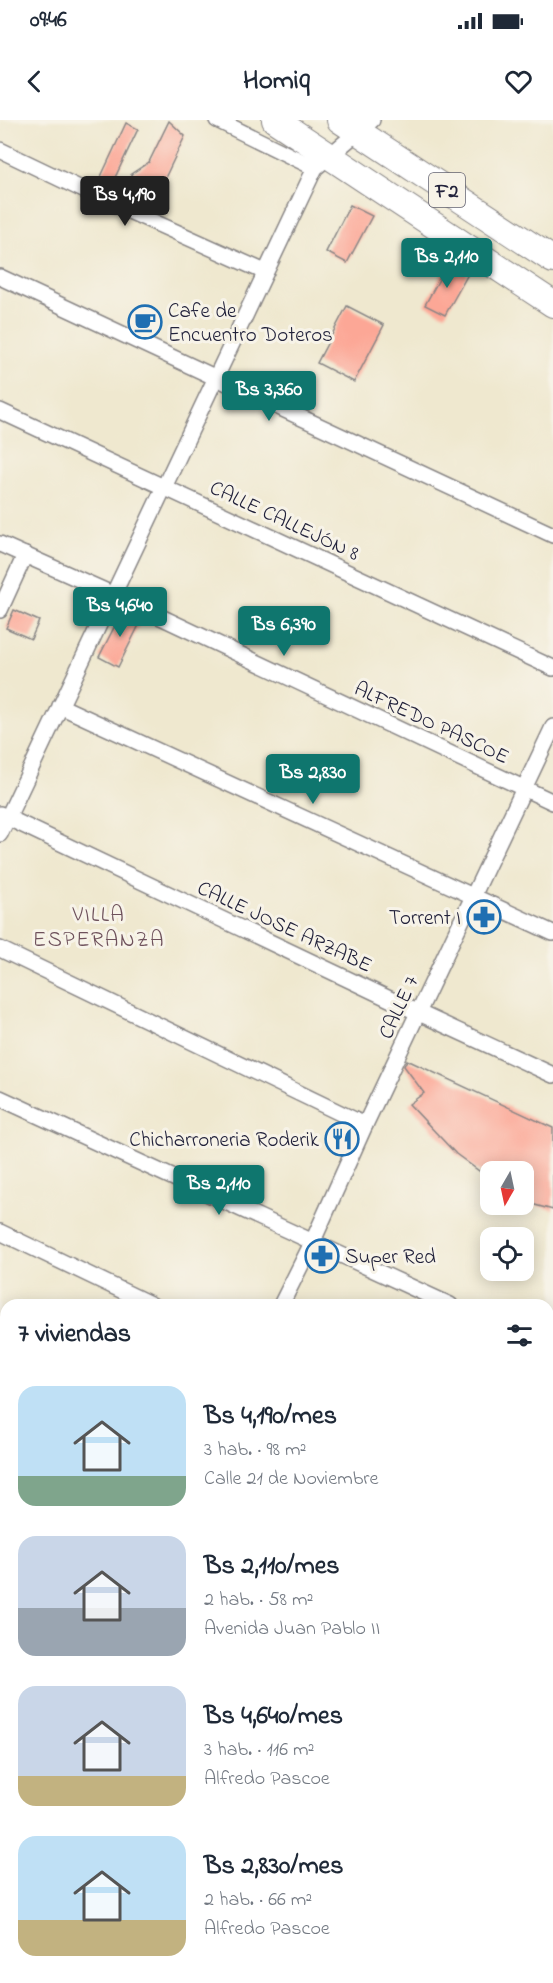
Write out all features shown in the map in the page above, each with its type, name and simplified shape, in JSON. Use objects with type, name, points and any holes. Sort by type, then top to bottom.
[{"type":"highway","name":"F2","points":[[275,120],[323,163],[553,304]]},
{"type":"highway","name":"F2","points":[[357,124],[553,260]]},
{"type":"street","points":[[217,120],[323,163]]},
{"type":"street","points":[[0,834],[4,816],[60,706],[217,379],[265,272],[323,163],[357,124]]},
{"type":"street","points":[[0,150],[265,272]]},
{"type":"street","points":[[0,277],[553,535]]},
{"type":"street","name":"CALLE CALLEJÓN 8","points":[[0,411],[553,668]]},
{"type":"street","name":"ALFREDO PASCOE","points":[[0,544],[112,594],[553,802]]},
{"type":"street","points":[[0,610],[24,555]]},
{"type":"street","points":[[60,706],[553,933]]},
{"type":"street","name":"CALLE 7","points":[[284,1299],[553,727]]},
{"type":"street","name":"CALLE JOSE ARZABE","points":[[4,816],[553,1075]]},
{"type":"street","points":[[0,949],[365,1125]]},
{"type":"street","points":[[0,1098],[437,1299]]},
{"type":"street","points":[[0,1232],[140,1299]]},
{"type":"building","points":[[169,121],[185,136],[155,199],[149,202],[143,199],[131,174],[149,162]]},
{"type":"building","points":[[126,123],[138,129],[110,188],[98,183]]},
{"type":"building","points":[[350,205],[372,216],[347,263],[326,252]]},
{"type":"building","points":[[448,263],[468,274],[445,315],[425,305]]},
{"type":"building","points":[[347,306],[384,325],[354,382],[317,363]]},
{"type":"building","points":[[14,610],[39,621],[31,639],[6,628]]},
{"type":"building","points":[[123,610],[142,619],[118,667],[99,657]]},
{"type":"building","points":[[407,1060],[553,1128],[553,1210],[534,1204],[534,1161],[480,1161],[480,1172],[456,1154],[409,1104],[424,1093],[404,1066]]},
{"type":"place","name":"Cafe de Encuentro Doteros","points":[[145,322]]},
{"type":"place","name":"Torrent I","points":[[484,917]]},
{"type":"place","name":"Chicharroneria Roderik","points":[[342,1139]]},
{"type":"place","name":"Super Red","points":[[322,1256]]},
{"type":"district","name":"VILLA ESPERANZA","points":[[99,926]]}]
